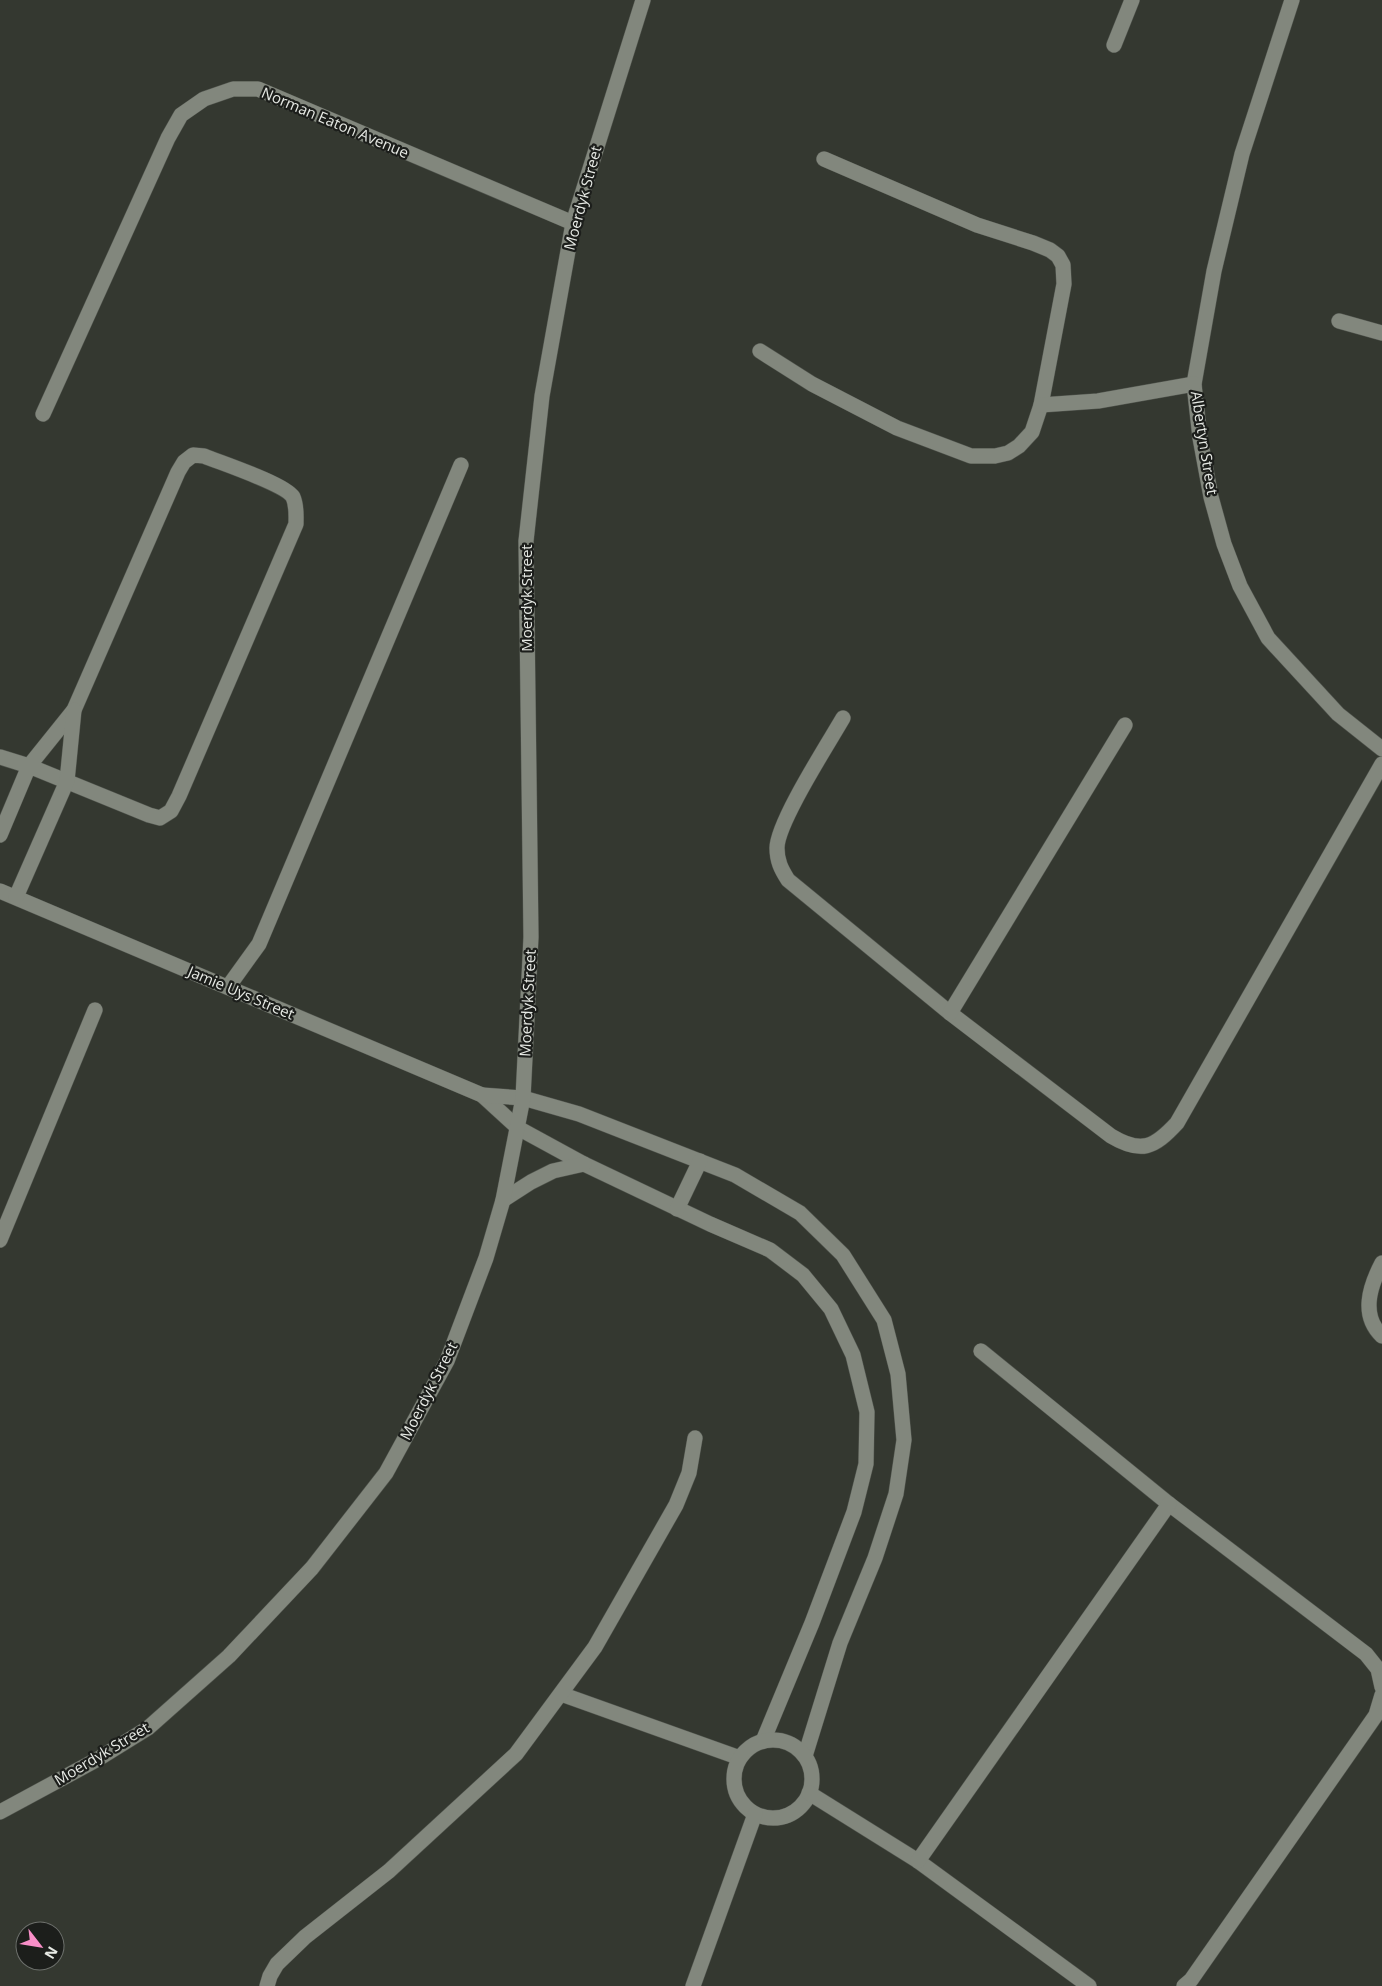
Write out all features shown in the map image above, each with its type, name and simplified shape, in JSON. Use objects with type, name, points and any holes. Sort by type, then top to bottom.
[{"type":"street","name":"Moerdyk Street","points":[[0,1812],[98,1759],[148,1728],[229,1656],[312,1568],[386,1473],[447,1361],[486,1258],[503,1200],[523,1098],[531,937],[526,541],[542,396],[573,223],[643,0]]},
{"type":"street","points":[[1114,45],[1132,0]]},
{"type":"street","name":"Albertyn Street","points":[[1292,0],[1242,154],[1214,270],[1194,384],[1200,438],[1211,496],[1224,544],[1251,610],[1268,638],[1306,682],[1338,714],[1382,749]]},
{"type":"street","name":"Norman Eaton Avenue","points":[[43,414],[168,138],[181,115],[204,99],[232,89],[258,89],[573,223]]},
{"type":"street","points":[[760,351],[812,384],[888,424],[972,456],[995,456],[1008,453],[1020,446],[1032,432],[1041,405],[1064,284],[1063,265],[1058,256],[1033,242],[977,225],[824,159]]},
{"type":"street","points":[[1339,321],[1382,333]]},
{"type":"street","points":[[1041,405],[1098,401],[1194,384]]},
{"type":"street","points":[[0,757],[29,766],[149,815],[160,818],[171,811],[296,524],[297,510],[292,496],[280,487],[204,456],[193,455],[184,462],[74,710],[29,766],[0,835]]},
{"type":"street","points":[[228,987],[259,944],[461,465]]},
{"type":"street","points":[[16,898],[66,781],[74,710]]},
{"type":"street","points":[[843,718],[784,822],[777,846],[779,866],[788,880],[950,1013],[1111,1136],[1123,1143],[1138,1148],[1151,1146],[1166,1135],[1176,1124],[1382,764]]},
{"type":"street","points":[[950,1013],[1125,725]]},
{"type":"street","name":"Jamie Uys Street","points":[[0,891],[482,1095],[523,1098],[579,1114],[736,1174],[800,1213],[843,1255],[884,1320],[898,1374],[904,1440],[896,1494],[875,1558],[840,1643],[805,1756]]},
{"type":"street","points":[[0,1240],[96,1010]]},
{"type":"street","name":"Jamie Uys Street","points":[[482,1095],[518,1128],[584,1164],[677,1209],[770,1250],[803,1275],[830,1310],[853,1356],[867,1412],[866,1464],[854,1512],[812,1624],[763,1741]]},
{"type":"street","points":[[677,1209],[700,1161]]},
{"type":"street","points":[[503,1200],[531,1182],[553,1172],[584,1164]]},
{"type":"street","points":[[1382,1263],[1371,1288],[1369,1309],[1372,1324],[1382,1336]]},
{"type":"street","points":[[981,1351],[1169,1504],[1366,1654],[1378,1669],[1382,1687]]},
{"type":"street","points":[[267,1986],[277,1964],[306,1937],[389,1870],[516,1754],[595,1647],[676,1505],[689,1473],[695,1438]]},
{"type":"street","points":[[918,1861],[1169,1504]]},
{"type":"street","points":[[560,1694],[740,1758]]},
{"type":"street","points":[[1184,1986],[1376,1714],[1382,1696]]},
{"type":"street","points":[[772,1739],[785,1741],[796,1747],[805,1756],[811,1768],[812,1780],[809,1792],[802,1804],[793,1812],[780,1817],[767,1817],[755,1814],[745,1806],[737,1795],[734,1783],[735,1770],[740,1758],[748,1748],[763,1741],[772,1739]]},
{"type":"street","points":[[809,1792],[918,1861],[1089,1986]]},
{"type":"street","points":[[693,1986],[755,1814]]}]
